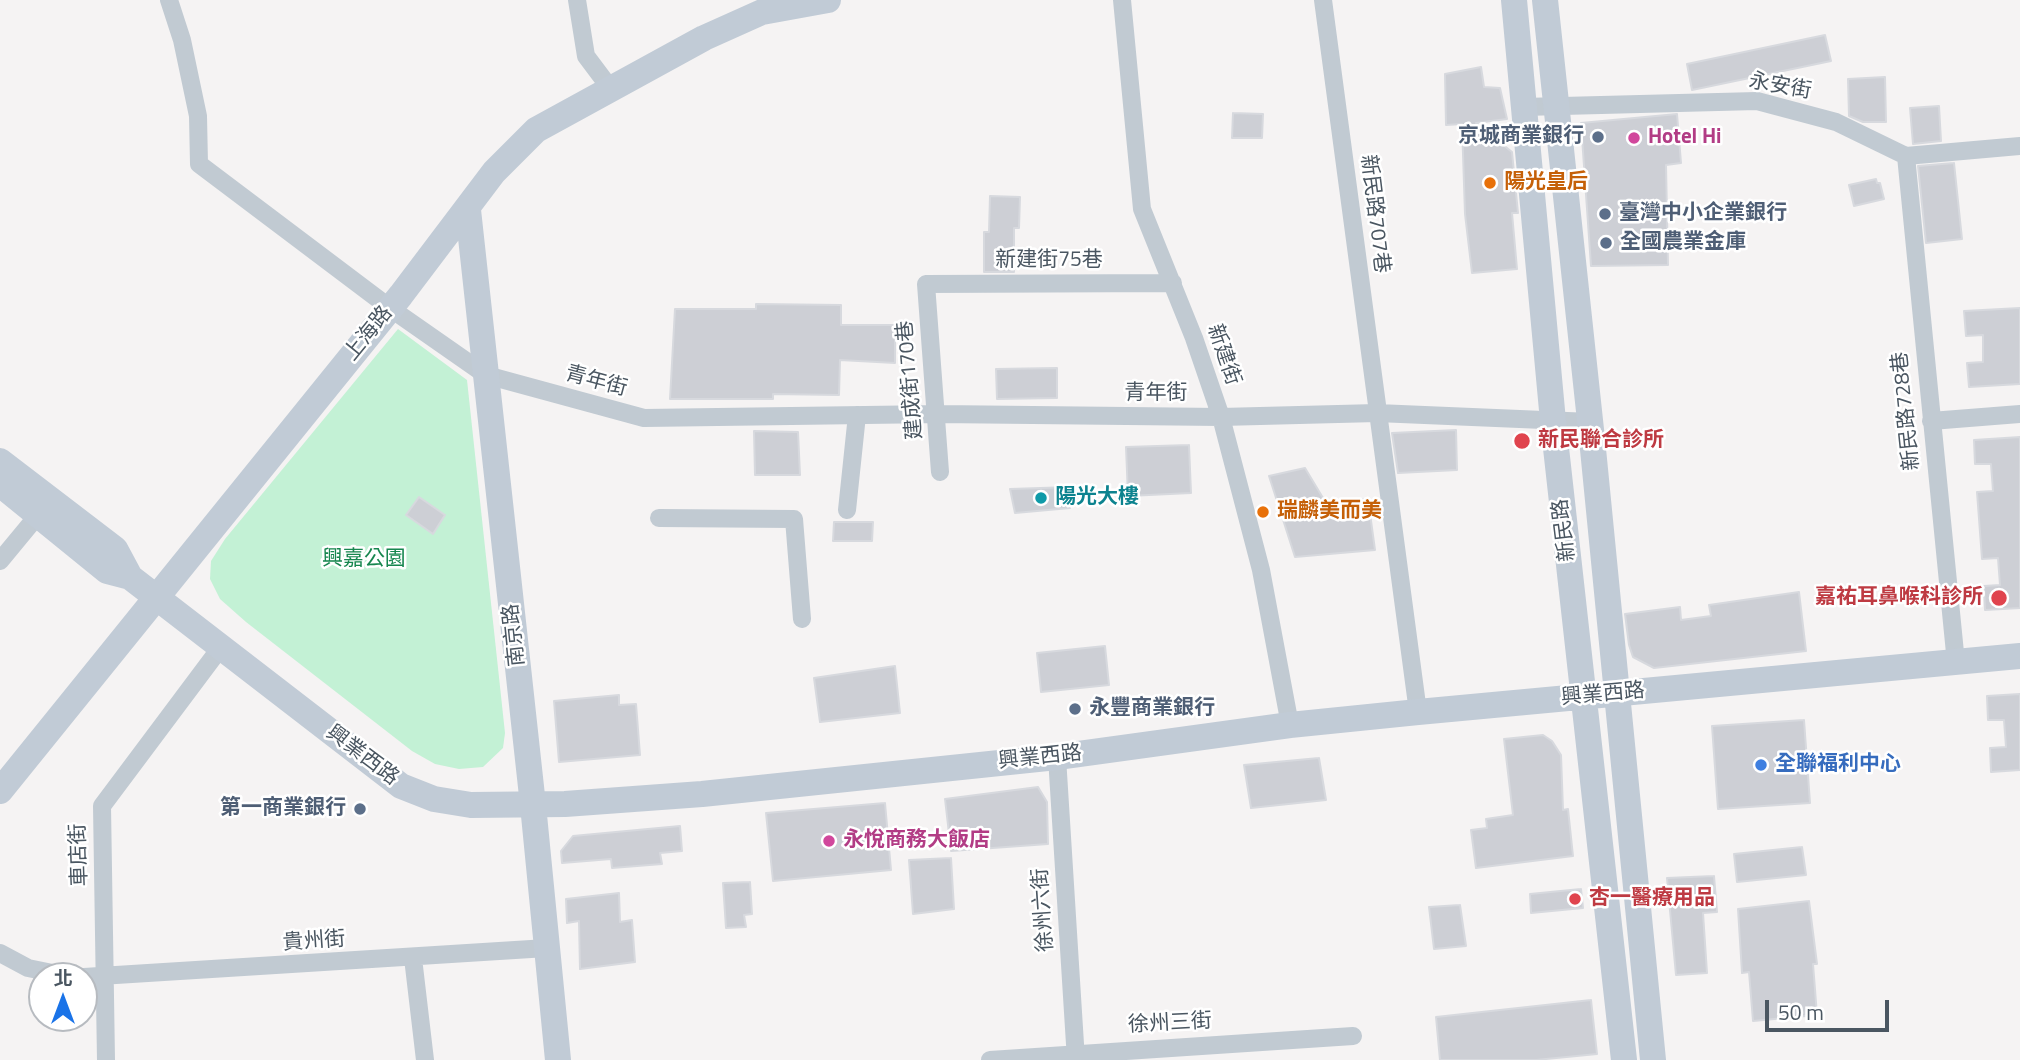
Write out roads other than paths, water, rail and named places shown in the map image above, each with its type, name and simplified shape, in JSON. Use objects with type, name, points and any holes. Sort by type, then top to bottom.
[{"type":"street","name":"青年街","points":[[169,0],[182,40],[198,117],[199,164],[390,308],[486,375],[643,418],[938,414],[1221,417]]},
{"type":"street","points":[[577,0],[586,56],[610,88]]},
{"type":"street","name":"上海路","points":[[0,791],[390,308],[468,210],[494,172],[536,130],[704,38],[762,12],[828,0]]},
{"type":"street","name":"新建街","points":[[1122,0],[1142,209],[1221,417],[1261,570],[1290,725]]},
{"type":"street","name":"新民路707巷","points":[[1323,0],[1418,712]]},
{"type":"street","name":"新民路","points":[[1514,0],[1553,421],[1624,1060]]},
{"type":"street","name":"新民路","points":[[1545,0],[1591,422],[1653,1060]]},
{"type":"street","name":"永安街","points":[[1522,107],[1757,101],[1836,122],[1906,156]]},
{"type":"street","points":[[1906,156],[2020,146]]},
{"type":"street","name":"新民路728巷","points":[[1906,156],[1956,663]]},
{"type":"street","name":"南京路","points":[[468,210],[558,1060]]},
{"type":"street","name":"新建街75巷","points":[[926,284],[1172,283]]},
{"type":"street","name":"建成街170巷","points":[[926,284],[938,414],[940,472]]},
{"type":"street","points":[[1221,417],[1377,413],[1591,422]]},
{"type":"street","points":[[1931,421],[2020,414]]},
{"type":"street","points":[[847,510],[857,415]]},
{"type":"street","name":"興業西路","points":[[0,461],[115,550],[130,577]]},
{"type":"street","name":"興業西路","points":[[0,484],[107,571],[130,577],[401,786],[434,799],[471,805],[533,805],[702,794],[1057,757],[1290,725],[2020,656]]},
{"type":"street","points":[[0,561],[38,515]]},
{"type":"street","points":[[659,518],[794,519],[802,619]]},
{"type":"street","name":"車店街","points":[[106,1060],[107,978],[102,806],[221,647]]},
{"type":"street","name":"徐州六街","points":[[1057,757],[1076,1056]]},
{"type":"street","name":"貴州街","points":[[98,978],[547,947]]},
{"type":"street","points":[[0,953],[28,967]]},
{"type":"street","points":[[413,958],[425,1060]]},
{"type":"street","name":"徐州三街","points":[[990,1060],[1353,1036]]},
{"type":"place","name":"京城商業銀行","points":[[1598,137]]},
{"type":"place","name":"Hotel Hi","points":[[1634,138]]},
{"type":"place","name":"陽光皇后","points":[[1490,183]]},
{"type":"place","name":"臺灣中小企業銀行","points":[[1605,214]]},
{"type":"place","name":"全國農業金庫","points":[[1606,243]]},
{"type":"place","name":"新民聯合診所","points":[[1522,441]]},
{"type":"place","name":"陽光大樓","points":[[1041,498]]},
{"type":"place","name":"瑞麟美而美","points":[[1263,512]]},
{"type":"place","name":"嘉祐耳鼻喉科診所","points":[[1999,598]]},
{"type":"place","name":"永豐商業銀行","points":[[1075,709]]},
{"type":"place","name":"全聯福利中心","points":[[1761,765]]},
{"type":"place","name":"第一商業銀行","points":[[360,809]]},
{"type":"place","name":"永悅商務大飯店","points":[[829,841]]},
{"type":"place","name":"杏一醫療用品","points":[[1575,899]]},
{"type":"park label","name":"興嘉公園","points":[[364,560]]}]
